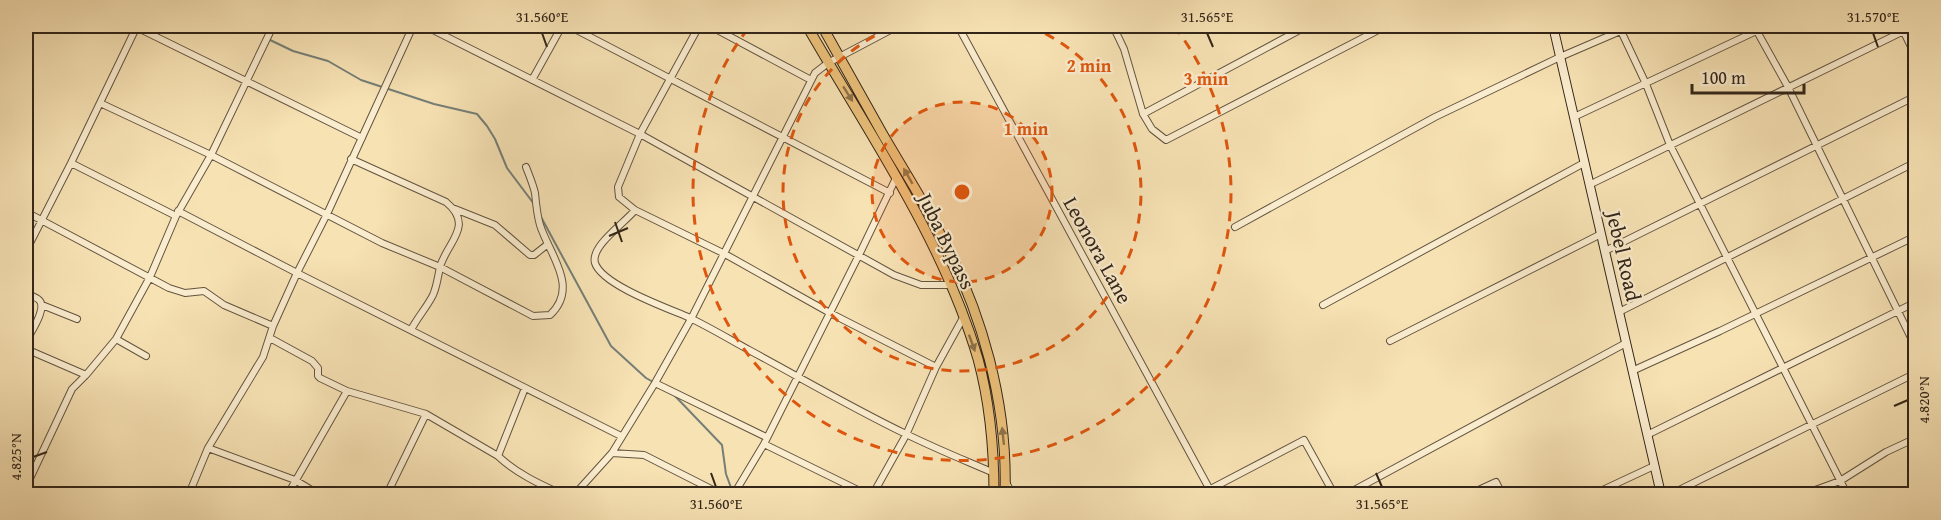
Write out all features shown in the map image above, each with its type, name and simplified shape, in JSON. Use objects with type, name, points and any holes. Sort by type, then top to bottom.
[{"type":"main road","name":"Juba Bypass","points":[[807,26],[870,131],[932,243],[951,285],[977,357],[985,391],[991,434],[994,495]]},
{"type":"main road","name":"Juba Bypass","points":[[822,26],[940,232],[970,303],[987,354],[998,400],[1004,442],[1005,495]]},
{"type":"main road","name":"Jebel Road","points":[[1553,26],[1661,495]]},
{"type":"street","points":[[125,26],[136,28],[362,138]]},
{"type":"street","points":[[26,488],[72,389],[116,339],[150,277],[177,213],[211,155],[273,26]]},
{"type":"street","points":[[189,495],[208,448],[263,357],[273,326],[297,273],[327,214],[413,26]]},
{"type":"street","points":[[425,26],[640,134],[894,274],[921,285],[951,285]]},
{"type":"street","points":[[532,80],[562,26]]},
{"type":"street","points":[[569,26],[890,193]]},
{"type":"street","points":[[699,26],[640,134],[618,192],[619,197],[635,210],[723,253],[830,313],[936,367]]},
{"type":"street","points":[[710,26],[811,80]]},
{"type":"street","points":[[574,495],[612,453],[655,383],[691,319],[815,73],[828,63],[898,26]]},
{"type":"street","name":"Leonora Lane","points":[[958,26],[1210,490]]},
{"type":"street","points":[[1113,26],[1124,49],[1143,114],[1152,129],[1166,140],[1386,26]]},
{"type":"street","points":[[1143,114],[1307,26]]},
{"type":"street","points":[[1235,227],[1435,117],[1560,57],[1632,26]]},
{"type":"street","points":[[1574,117],[1646,84],[1755,28],[1767,26]]},
{"type":"street","points":[[1589,184],[1788,87],[1902,28],[1914,26]]},
{"type":"street","points":[[26,251],[136,28]]},
{"type":"street","points":[[1755,28],[1788,87],[1916,348]]},
{"type":"street","points":[[1902,28],[1916,57]]},
{"type":"street","points":[[1621,31],[1646,84],[1670,145],[1847,495]]},
{"type":"street","points":[[1605,251],[1916,96]]},
{"type":"street","points":[[100,103],[211,155],[382,243],[440,267],[533,316],[550,315],[554,311],[563,286],[562,275],[541,228],[526,167]]},
{"type":"street","points":[[351,159],[446,202],[459,216],[459,229],[440,267],[433,295],[411,330]]},
{"type":"street","points":[[1619,312],[1916,162]]},
{"type":"street","points":[[71,163],[177,213],[621,436]]},
{"type":"street","points":[[1323,305],[1584,163]]},
{"type":"street","points":[[734,495],[764,444],[896,178]]},
{"type":"street","points":[[454,209],[495,225],[530,255],[534,255],[548,244]]},
{"type":"street","points":[[635,210],[606,238],[594,260],[597,266],[614,282],[626,290],[691,319],[906,435],[994,473]]},
{"type":"street","points":[[26,212],[177,291],[204,291],[224,305],[273,326]]},
{"type":"street","points":[[1390,341],[1601,234]]},
{"type":"street","points":[[1632,371],[1916,236]]},
{"type":"street","points":[[26,293],[39,299],[42,304],[77,319]]},
{"type":"street","points":[[1647,435],[1916,302]]},
{"type":"street","points":[[26,342],[41,312],[42,304]]},
{"type":"street","points":[[873,495],[906,435],[936,367],[963,318]]},
{"type":"street","points":[[270,338],[312,361],[318,368],[320,378],[347,391],[426,414],[498,456],[536,482],[562,495]]},
{"type":"street","points":[[116,339],[146,356]]},
{"type":"street","points":[[1347,495],[1626,343]]},
{"type":"street","points":[[26,349],[86,375]]},
{"type":"street","points":[[1671,495],[1916,373]]},
{"type":"street","points":[[655,383],[766,437]]},
{"type":"street","points":[[498,456],[525,388]]},
{"type":"street","points":[[288,495],[347,391]]},
{"type":"street","points":[[387,495],[426,414]]},
{"type":"street","points":[[1804,495],[1840,481],[1886,452],[1916,438]]},
{"type":"street","points":[[1201,495],[1304,440],[1334,495]]},
{"type":"street","points":[[764,444],[866,495]]},
{"type":"street","points":[[208,448],[295,480],[318,495]]},
{"type":"street","points":[[612,453],[644,455],[721,495]]},
{"type":"street","points":[[1594,495],[1654,466]]},
{"type":"street","points":[[1005,478],[1012,495]]},
{"type":"street","points":[[1470,495],[1496,482],[1502,495]]},
{"type":"waterway","points":[[266,26],[266,35]]},
{"type":"waterway","points":[[268,39],[293,51],[328,61],[361,80],[434,104],[477,114],[495,139],[507,168],[534,204]]},
{"type":"waterway","points":[[541,217],[611,346],[646,378],[655,383]]},
{"type":"waterway","points":[[675,396],[722,445],[726,474],[733,493]]}]
